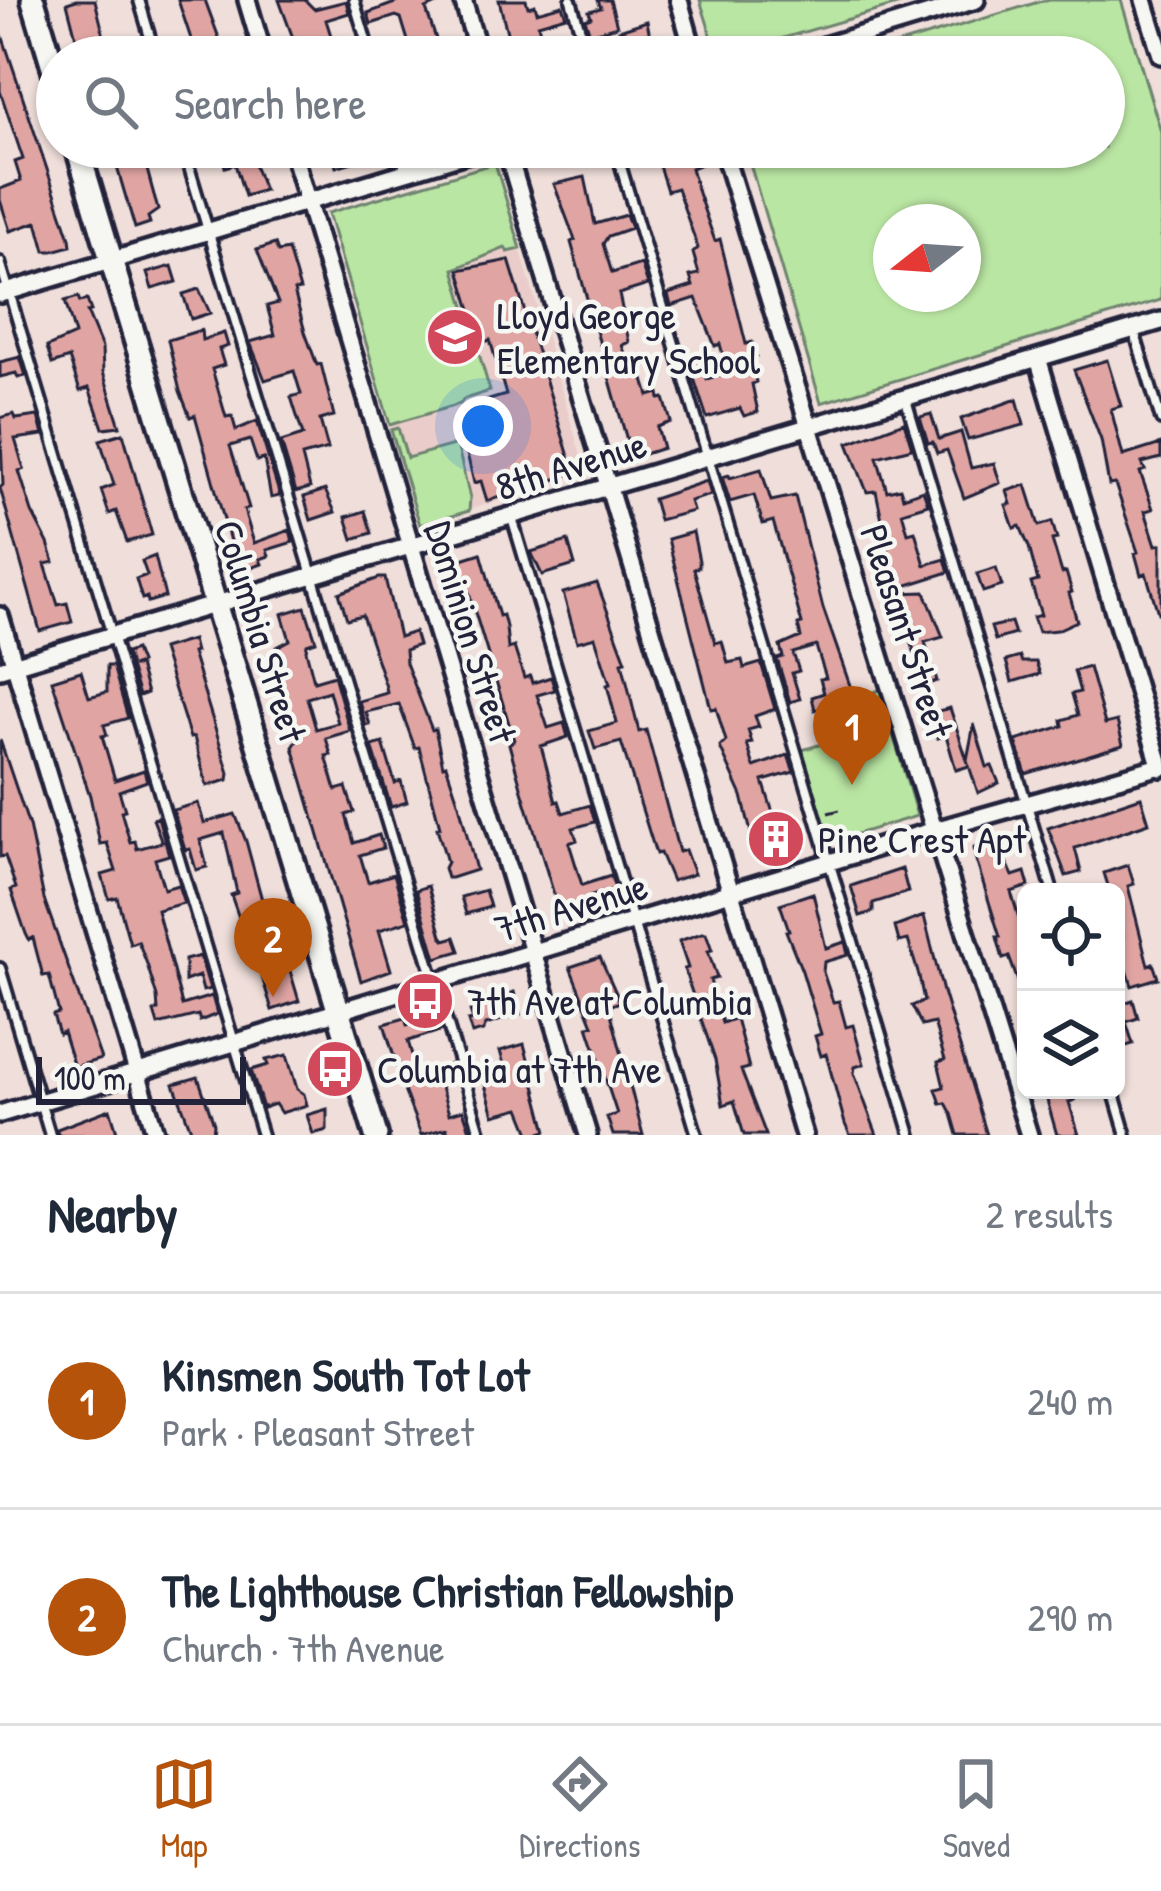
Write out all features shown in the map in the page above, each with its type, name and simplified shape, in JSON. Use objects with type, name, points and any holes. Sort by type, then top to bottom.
[{"type":"main road","points":[[33,0],[44,36]]},
{"type":"main road","name":"Columbia Street","points":[[83,168],[376,1135]]},
{"type":"street","points":[[247,0],[258,36]]},
{"type":"street","points":[[463,0],[474,36]]},
{"type":"street","points":[[679,0],[689,36]]},
{"type":"street","points":[[847,36],[928,7],[976,0]]},
{"type":"street","points":[[1144,0],[1161,55]]},
{"type":"street","name":"Dominion Street","points":[[297,168],[588,1135]]},
{"type":"street","points":[[4,293],[419,168]]},
{"type":"street","points":[[512,168],[804,1135]]},
{"type":"street","name":"Pleasant Street","points":[[728,168],[1029,1135]]},
{"type":"street","name":"8th Avenue","points":[[8,667],[1161,321]]},
{"type":"street","points":[[1038,358],[1161,767]]},
{"type":"street","points":[[0,616],[8,667],[156,1135]]},
{"type":"street","name":"7th Avenue","points":[[0,1114],[935,830],[1161,767]]},
{"type":"lane","points":[[139,0],[150,36]]},
{"type":"lane","points":[[354,0],[365,36]]},
{"type":"lane","points":[[571,0],[582,36]]},
{"type":"lane","points":[[189,168],[481,1135]]},
{"type":"lane","points":[[405,168],[406,172]]},
{"type":"lane","points":[[621,168],[911,1135]]},
{"type":"lane","points":[[0,262],[4,293],[262,1135]]},
{"type":"lane","points":[[1134,329],[1161,420]]},
{"type":"lane","points":[[906,398],[1050,883]]},
{"type":"lane","points":[[512,517],[697,1135]]},
{"type":"lane","points":[[0,968],[50,1135]]},
{"type":"lane","points":[[1115,1099],[1126,1135]]},
{"type":"path","points":[[826,819],[826,814],[840,810]]},
{"type":"shaded area","name":"Lloyd George Elementary School","points":[[478,168],[496,168],[586,473],[420,525],[328,213]]},
{"type":"green space","points":[[700,0],[907,2],[790,36],[711,36]]},
{"type":"green space","points":[[1045,0],[1121,0],[1161,132],[1161,300],[821,403],[751,168],[1125,168],[1125,36],[926,36]]},
{"type":"green space","points":[[478,168],[497,168],[521,249],[508,252],[505,248],[454,269],[490,391],[390,425],[328,213]]},
{"type":"green space","points":[[398,428],[407,458],[457,444],[469,511],[420,525],[391,430]]},
{"type":"green space","points":[[880,690],[917,816],[830,842],[802,750],[855,734],[861,696]]},
{"type":"building","points":[[95,0],[104,36],[76,36],[67,3]]},
{"type":"building","points":[[178,0],[205,0],[218,36],[190,36]]},
{"type":"building","points":[[279,0],[305,0],[314,9],[346,1],[349,13],[326,20],[331,36],[292,36]]},
{"type":"building","points":[[403,0],[446,0],[426,9],[435,36],[407,36],[396,16],[371,24],[368,13]]},
{"type":"building","points":[[499,0],[526,0],[537,12],[562,5],[566,16],[538,24],[541,36],[508,36]]},
{"type":"building","points":[[598,0],[610,0],[617,26],[590,34],[585,19],[591,17],[589,11],[601,8]]},
{"type":"building","points":[[647,21],[650,36],[621,36],[619,30]]},
{"type":"building","points":[[0,29],[36,136],[36,168],[47,168],[71,246],[45,251],[37,222],[10,231],[0,189],[21,181],[15,162],[23,159],[0,91]]},
{"type":"building","points":[[117,168],[147,168],[158,210],[148,217],[150,223],[135,228]]},
{"type":"building","points":[[236,168],[255,168],[264,190],[245,196]]},
{"type":"building","points":[[660,168],[691,168],[715,241],[720,239],[746,344],[752,342],[756,356],[749,358],[758,412],[744,416],[740,408],[707,418],[687,357],[699,353],[707,379],[728,373],[720,344],[715,346],[696,298],[671,306],[668,294],[693,286],[690,276],[699,274],[693,253],[698,248],[677,188],[667,191]]},
{"type":"building","points":[[585,177],[595,224],[626,215],[631,228],[608,236],[603,244],[612,273],[641,264],[648,285],[619,294],[629,342],[622,345],[632,373],[641,370],[649,396],[659,393],[664,398],[671,422],[657,427],[663,448],[632,458],[571,242],[575,240],[554,184]]},
{"type":"building","points":[[275,244],[278,252],[288,250],[300,290],[294,291],[305,332],[317,365],[321,364],[334,416],[320,420],[328,449],[302,456],[310,488],[296,492],[281,442],[303,435],[291,397],[301,394],[294,371],[265,380],[250,342],[275,335],[267,306],[278,303],[257,250]]},
{"type":"building","name":"Lloyd George Elementary School","points":[[509,260],[574,473],[487,501],[481,481],[474,483],[464,441],[476,437],[474,431],[479,429],[472,405],[506,395],[490,340],[481,343],[459,270]]},
{"type":"building","points":[[172,266],[177,282],[152,289],[147,273]]},
{"type":"building","points":[[199,289],[210,313],[191,319],[183,294]]},
{"type":"building","points":[[78,297],[80,302],[87,300],[91,311],[87,312],[102,348],[103,372],[120,426],[103,428],[89,388],[80,391],[69,358],[52,364],[47,347],[75,335],[65,301]]},
{"type":"building","points":[[201,330],[202,340],[224,333],[228,346],[219,349],[224,365],[212,369],[226,417],[232,416],[236,430],[257,421],[280,496],[271,498],[264,459],[257,461],[250,440],[230,446],[254,543],[290,530],[293,542],[267,550],[269,556],[260,559],[262,564],[245,570],[231,545],[195,415],[190,417],[180,391],[168,340]]},
{"type":"building","points":[[20,357],[26,376],[0,377],[0,362]]},
{"type":"building","points":[[1107,360],[1121,406],[1111,409],[1123,456],[1161,444],[1161,458],[1142,463],[1145,470],[1140,472],[1153,509],[1145,511],[1156,545],[1161,544],[1161,613],[1146,573],[1141,575],[1138,552],[1115,484],[1109,485],[1101,440],[1074,370]]},
{"type":"building","points":[[1017,399],[1024,425],[968,440],[961,419]]},
{"type":"building","points":[[14,414],[16,419],[38,416],[43,435],[15,439],[24,469],[19,471],[54,562],[45,564],[58,605],[67,603],[72,622],[40,631],[0,488],[0,418]]},
{"type":"building","points":[[931,414],[939,439],[961,432],[971,468],[994,463],[1000,483],[964,498],[947,450],[937,453],[933,442],[928,443],[920,417]]},
{"type":"building","points":[[904,422],[912,448],[877,457],[887,491],[900,488],[903,497],[923,490],[928,504],[902,512],[908,533],[915,531],[925,565],[945,559],[949,572],[895,589],[893,580],[886,582],[878,561],[890,557],[876,491],[867,492],[848,443]]},
{"type":"building","points":[[123,433],[152,535],[127,542],[116,511],[109,514],[101,490],[114,485],[100,440]]},
{"type":"building","points":[[761,469],[771,501],[795,496],[823,608],[855,700],[815,710],[812,697],[824,693],[820,679],[826,678],[816,646],[793,653],[799,671],[792,673],[800,699],[790,702],[777,659],[783,657],[780,646],[801,637],[798,625],[802,624],[773,521],[763,524],[754,495],[730,502],[722,477]]},
{"type":"building","points":[[707,481],[711,495],[690,501],[693,511],[659,520],[653,499]]},
{"type":"building","points":[[1026,485],[1039,526],[1052,522],[1057,539],[1052,540],[1072,592],[1077,621],[1057,630],[1038,632],[1033,617],[1041,615],[1031,583],[1038,581],[1029,547],[1020,526],[1014,528],[1006,505],[1011,504],[1007,491]]},
{"type":"building","points":[[325,490],[335,512],[311,520],[304,497]]},
{"type":"building","points":[[365,511],[372,533],[353,539],[346,517]]},
{"type":"building","points":[[693,532],[699,561],[694,569],[715,643],[722,641],[728,663],[742,660],[744,668],[761,663],[775,709],[755,716],[759,727],[748,730],[752,743],[747,744],[754,767],[788,755],[794,772],[763,781],[778,829],[796,824],[801,842],[756,853],[742,796],[720,747],[726,741],[716,708],[711,709],[668,539]]},
{"type":"building","points":[[568,541],[575,565],[542,575],[531,552]]},
{"type":"building","points":[[481,553],[499,616],[503,615],[508,649],[514,647],[524,678],[530,676],[532,683],[551,677],[555,690],[537,695],[548,728],[564,723],[568,737],[541,746],[556,802],[563,813],[590,805],[595,822],[573,828],[577,840],[569,843],[582,885],[611,876],[615,889],[589,897],[588,906],[564,913],[559,911],[521,787],[509,744],[514,740],[459,560]]},
{"type":"building","points":[[155,556],[165,597],[148,602],[147,597],[142,599],[136,579],[147,575],[142,561]]},
{"type":"building","points":[[996,568],[1002,586],[983,592],[977,574]]},
{"type":"building","points":[[385,578],[399,637],[414,632],[418,645],[405,650],[406,663],[435,729],[476,870],[451,878],[444,868],[440,827],[419,747],[415,748],[399,704],[366,712],[370,725],[366,726],[359,701],[387,693],[386,687],[362,615],[347,619],[339,593]]},
{"type":"building","points":[[597,583],[626,661],[622,662],[639,732],[646,730],[679,852],[685,850],[694,874],[672,881],[660,853],[656,854],[621,742],[595,749],[589,731],[617,723],[610,684],[595,637],[577,642],[563,593]]},
{"type":"building","points":[[925,592],[943,637],[925,642],[937,681],[924,685],[897,593]]},
{"type":"building","points":[[305,607],[316,641],[307,644],[306,650],[314,681],[334,675],[350,731],[326,738],[336,790],[346,787],[354,812],[346,815],[354,843],[379,835],[383,848],[360,855],[368,882],[394,874],[408,921],[379,930],[391,970],[361,981],[293,747],[297,741],[286,702],[281,704],[276,689],[281,688],[277,677],[285,674],[277,647],[290,640],[282,614]],"holes":[[[329,691],[338,723],[316,729],[307,698]]]},
{"type":"building","points":[[1011,622],[1015,634],[995,640],[991,627]]},
{"type":"building","points":[[192,640],[229,773],[228,780],[207,786],[162,649]]},
{"type":"building","points":[[135,650],[140,663],[132,666],[139,666],[147,693],[139,696],[126,653]]},
{"type":"building","points":[[1020,657],[1022,662],[1036,662],[1040,674],[1012,682],[1006,661]]},
{"type":"building","points":[[107,666],[113,666],[128,718],[104,725],[107,735],[102,736],[115,780],[144,770],[147,781],[119,791],[125,810],[121,811],[130,842],[135,841],[137,849],[162,842],[153,819],[158,817],[169,855],[155,859],[164,889],[178,885],[184,903],[157,910],[182,1005],[212,996],[217,1014],[200,1021],[198,1015],[158,1025],[157,997],[147,964],[138,941],[130,944],[117,897],[109,899],[102,875],[116,871],[107,843],[100,844],[90,796],[52,680],[81,671],[89,697],[107,692]]},
{"type":"building","points":[[1089,667],[1105,724],[1117,721],[1123,745],[1026,774],[1016,741],[1063,726],[1062,720],[1078,715],[1072,694],[1080,692],[1074,671]]},
{"type":"building","points":[[950,708],[969,766],[956,770],[946,735],[938,738],[930,713]]},
{"type":"building","points":[[974,724],[987,767],[992,766],[999,783],[978,793],[967,760]]},
{"type":"building","points":[[0,740],[29,826],[44,899],[101,1059],[74,1067],[53,1015],[59,1013],[49,975],[43,976],[33,938],[29,940],[26,934],[11,890],[16,888],[5,856],[0,857]]},
{"type":"building","points":[[383,743],[395,783],[401,781],[407,802],[391,807],[372,746]]},
{"type":"building","points":[[1141,797],[1149,823],[1075,848],[1081,872],[1066,876],[1048,828]]},
{"type":"building","points":[[198,803],[204,823],[235,814],[271,933],[283,966],[288,964],[299,1001],[272,1010],[250,937],[246,938],[231,895],[237,893],[224,833],[200,840],[207,867],[196,870],[190,849],[185,850],[173,810]]},
{"type":"building","points":[[997,840],[1013,876],[1025,872],[1028,883],[1017,883],[1017,890],[1011,892],[1017,912],[1017,979],[1009,957],[1003,959],[974,847]]},
{"type":"building","points":[[1128,865],[1134,884],[1128,886],[1148,965],[1153,963],[1158,978],[1132,986],[1125,964],[1125,883],[1107,883],[1104,873]]},
{"type":"building","points":[[902,869],[908,892],[873,903],[873,912],[860,916],[851,886]]},
{"type":"building","points":[[428,886],[442,936],[445,940],[455,937],[460,951],[436,958],[416,890]]},
{"type":"building","points":[[485,890],[490,907],[466,914],[461,897]]},
{"type":"building","points":[[813,893],[826,948],[845,942],[848,955],[824,962],[823,972],[846,1027],[853,1025],[864,1064],[855,1067],[854,1073],[877,1135],[850,1135],[845,1124],[826,1054],[821,1056],[815,1036],[821,1034],[802,971],[786,931],[780,904]]},
{"type":"building","points":[[924,916],[987,1135],[958,1135],[952,1114],[946,1103],[941,1104],[936,1089],[944,1087],[938,1062],[945,1060],[934,1023],[922,1026],[912,1006],[924,1001],[919,976],[908,940],[899,942],[895,927]]},
{"type":"building","points":[[702,933],[712,950],[708,951],[717,978],[710,980],[722,1023],[736,1018],[749,1068],[741,1070],[766,1135],[744,1135],[734,1101],[723,1105],[715,1060],[679,941]]},
{"type":"building","points":[[200,956],[210,989],[203,991],[199,976],[185,981],[185,960]]},
{"type":"building","points":[[600,957],[620,1002],[609,1006],[643,1135],[613,1135],[607,1117],[617,1114],[588,1026],[593,1025],[570,967]]},
{"type":"building","points":[[514,992],[520,1014],[472,1034],[470,1011]]},
{"type":"building","points":[[1133,1000],[1138,1018],[1126,1022],[1133,1044],[1125,1046],[1125,1002]]},
{"type":"building","points":[[436,1017],[440,1031],[408,1041],[418,1077],[451,1064],[456,1080],[440,1084],[449,1114],[463,1110],[472,1135],[447,1135],[447,1128],[421,1135],[384,1024],[405,1018],[407,1025]]},
{"type":"building","points":[[524,1044],[547,1131],[531,1135],[520,1108],[494,1115],[482,1075],[505,1068],[500,1051]]},
{"type":"building","points":[[287,1055],[307,1105],[281,1113],[275,1104],[263,1108],[251,1070]]},
{"type":"building","points":[[198,1077],[214,1124],[213,1133],[205,1135],[193,1135],[174,1084]]},
{"type":"building","points":[[1047,1099],[1075,1099],[1069,1102],[1079,1135],[1057,1135]]},
{"type":"building","points":[[110,1109],[118,1135],[58,1135],[57,1129]]},
{"type":"building","points":[[327,1109],[327,1130],[313,1134],[307,1115]]},
{"type":"place","name":"Lloyd George Elementary School","points":[[455,337]]},
{"type":"place","name":"Kinsmen South Tot Lot","points":[[852,785]]},
{"type":"place","name":"Pine Crest Apt","points":[[776,839]]},
{"type":"place","name":"The Lighthouse Christian Fellowship","points":[[273,997]]},
{"type":"place","name":"7th Ave at Columbia","points":[[425,1001]]},
{"type":"place","name":"Columbia at 7th Ave","points":[[335,1069]]}]
